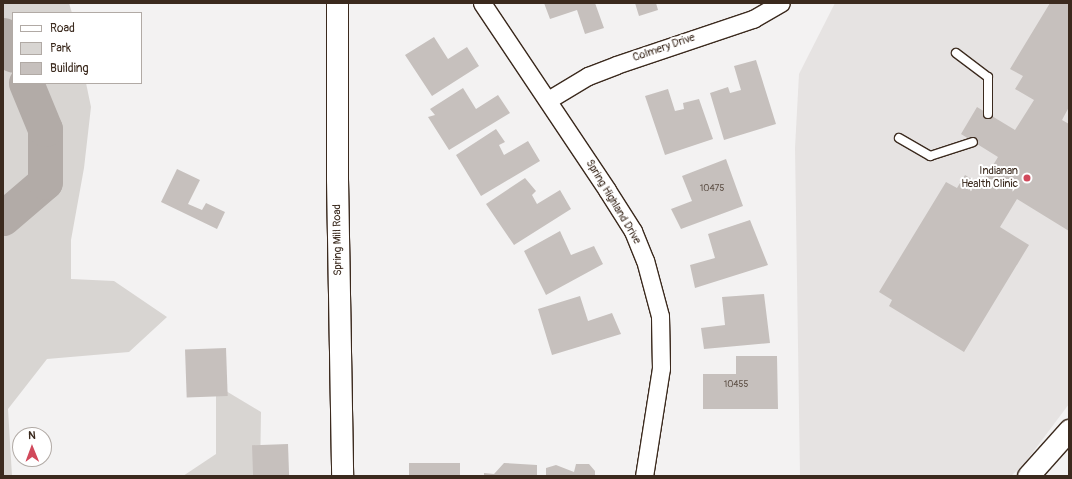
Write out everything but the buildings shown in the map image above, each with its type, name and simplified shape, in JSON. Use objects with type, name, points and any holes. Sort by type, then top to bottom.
[{"type":"street","name":"Spring Mill Road","points":[[337,3],[337,179],[342,476]]},
{"type":"street","name":"Spring Highland Drive","points":[[482,3],[548,100],[633,231],[655,290],[660,316],[661,368],[644,476]]},
{"type":"street","name":"Colmery Drive","points":[[548,100],[588,76],[753,18],[782,3]]},
{"type":"street","points":[[1028,476],[1069,430]]},
{"type":"lane","points":[[956,53],[988,77],[988,114]]},
{"type":"lane","points":[[899,138],[930,156],[974,142]]},
{"type":"shaded area","points":[[835,3],[1069,3],[1069,404],[1024,464],[1011,476],[800,476],[795,148],[799,74]]},
{"type":"green space","points":[[3,3],[69,3],[72,12],[12,12],[12,84],[86,84],[91,107],[84,168],[71,240],[71,279],[114,281],[167,317],[129,352],[47,359],[8,409],[12,476],[3,476]]},
{"type":"green space","points":[[216,385],[261,412],[260,476],[183,476],[216,454]]},
{"type":"waterway","points":[[3,35],[12,53]]},
{"type":"waterway","points":[[3,218],[45,182],[45,129],[26,84]]},
{"type":"place","name":"Indianan Health Clinic","points":[[1027,178]]}]
